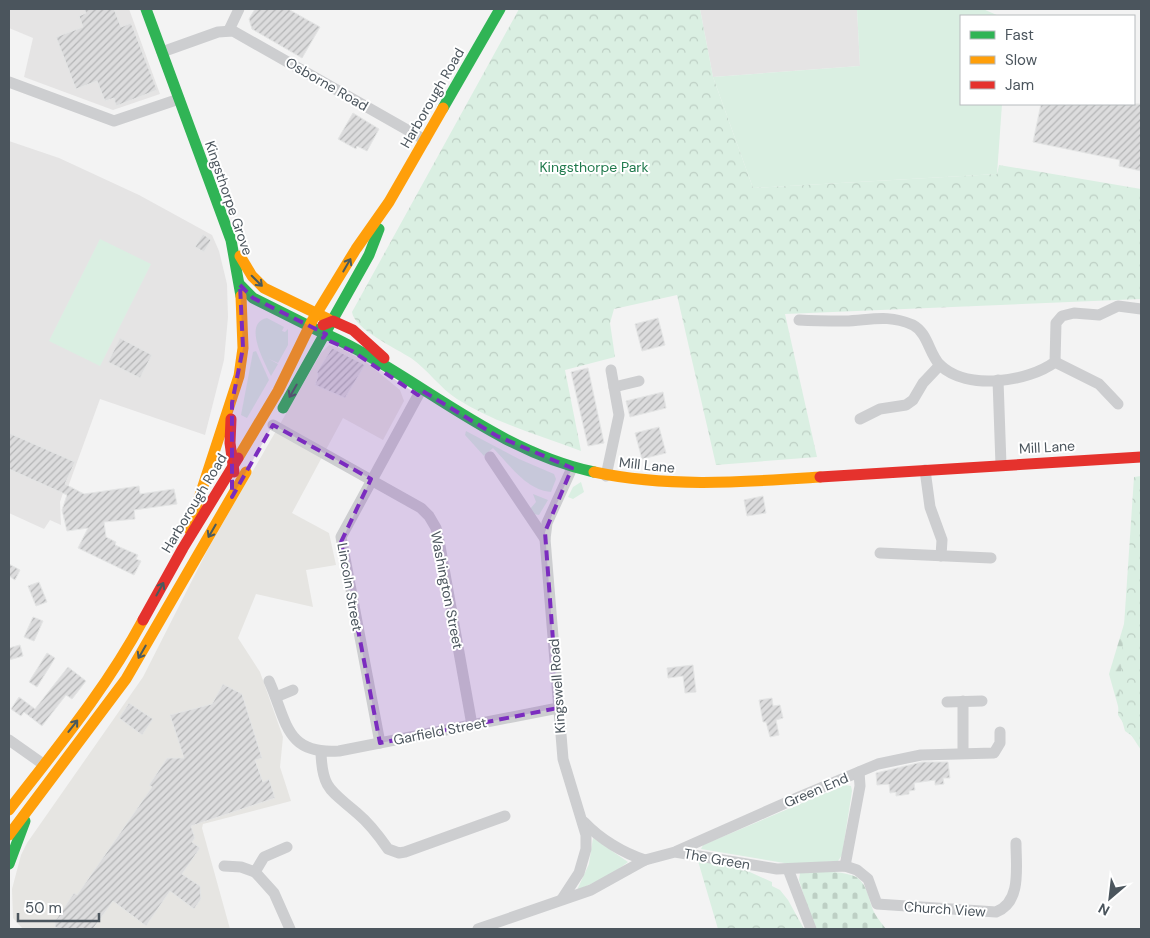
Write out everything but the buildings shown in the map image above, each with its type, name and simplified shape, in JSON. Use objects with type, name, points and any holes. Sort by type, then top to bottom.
[{"type":"main road","name":"Kingsthorpe Grove","points":[[146,9],[231,240],[240,285],[243,348],[232,403],[230,443],[233,468],[232,497]]},
{"type":"main road","name":"Harborough Road","points":[[271,429],[318,348],[317,314],[356,249],[389,202],[500,9]]},
{"type":"main road","name":"Harborough Road","points":[[9,810],[114,670],[183,548],[278,391],[318,330],[332,321],[369,255],[389,202]]},
{"type":"main road","name":"Mill Lane","points":[[231,240],[257,282],[293,303],[348,328],[378,351],[393,369],[420,393],[497,436],[572,468],[606,476],[654,482],[709,484],[1141,457]]},
{"type":"main road","name":"Mill Lane","points":[[240,285],[253,298],[393,369]]},
{"type":"main road","points":[[318,348],[333,342],[352,351],[420,393]]},
{"type":"main road","name":"Kingsthorpe Grove","points":[[183,548],[221,430],[232,403]]},
{"type":"main road","name":"Harborough Road","points":[[9,835],[126,679],[251,464]]},
{"type":"main road","points":[[9,864],[33,802]]},
{"type":"street","points":[[162,52],[228,30],[239,9]]},
{"type":"street","name":"Osborne Road","points":[[228,30],[239,34],[425,140]]},
{"type":"street","points":[[9,82],[114,121],[179,99]]},
{"type":"street","points":[[1055,362],[1056,323],[1062,316],[1074,313],[1099,315],[1118,306],[1141,310]]},
{"type":"street","points":[[799,320],[846,321],[878,316],[914,326],[923,334],[940,365],[967,380],[998,380],[1034,375],[1055,362]]},
{"type":"street","points":[[1055,362],[1099,384],[1118,404]]},
{"type":"street","points":[[860,419],[880,409],[906,405],[913,400],[923,383],[940,365]]},
{"type":"street","points":[[606,476],[619,415],[611,370]]},
{"type":"street","points":[[998,380],[1001,465]]},
{"type":"street","points":[[614,387],[639,381]]},
{"type":"street","name":"Lincoln Street","points":[[380,742],[341,542],[343,532],[371,479],[420,393]]},
{"type":"street","name":"Washington Street","points":[[271,429],[371,479],[421,508],[429,516],[436,528],[472,725]]},
{"type":"street","points":[[490,457],[545,539]]},
{"type":"street","name":"Kingswell Road","points":[[562,899],[576,879],[583,862],[586,835],[584,822],[563,759],[545,539],[547,523],[572,468]]},
{"type":"street","points":[[925,470],[930,507],[942,540],[941,556]]},
{"type":"street","points":[[880,554],[991,558]]},
{"type":"street","points":[[269,681],[293,738],[306,748],[321,752],[322,770],[331,791],[361,816],[388,849],[394,852],[406,852],[504,816]]},
{"type":"street","points":[[276,697],[293,690]]},
{"type":"street","points":[[963,701],[963,753]]},
{"type":"street","points":[[947,702],[982,701]]},
{"type":"street","name":"Garfield Street","points":[[321,752],[558,708]]},
{"type":"street","name":"Green End","points":[[676,852],[878,764],[922,755],[994,753],[1000,743],[1000,732]]},
{"type":"street","points":[[9,740],[43,764]]},
{"type":"street","points":[[845,866],[860,786],[859,772]]},
{"type":"street","name":"Harborough Road","points":[[9,814],[14,814],[18,810],[41,779],[55,774]]},
{"type":"street","points":[[584,822],[592,831],[612,844],[644,860]]},
{"type":"street","name":"Church View","points":[[845,866],[857,870],[868,879],[877,904],[996,912],[1009,903],[1016,885],[1016,844]]},
{"type":"street","points":[[255,872],[264,857],[287,847]]},
{"type":"street","name":"The Green","points":[[478,929],[610,881],[644,860],[676,852],[767,868],[788,869],[845,866]]},
{"type":"street","points":[[224,866],[241,867],[255,872],[274,893],[290,929]]},
{"type":"street","points":[[788,869],[811,929]]},
{"type":"highlighted area","points":[[240,285],[253,298],[326,334],[323,338],[352,351],[418,395],[421,390],[497,436],[572,468],[545,532],[558,708],[380,743],[341,542],[371,479],[273,425],[232,497],[232,403],[243,348]]},
{"type":"shaded area","points":[[9,9],[129,9],[160,94],[113,110],[24,77],[33,38],[9,28]]},
{"type":"shaded area","points":[[700,9],[857,9],[860,66],[713,77]]},
{"type":"shaded area","points":[[9,141],[59,158],[139,195],[212,235],[219,251],[227,284],[228,317],[224,360],[205,435],[100,399],[68,487],[65,487],[60,502],[61,525],[50,520],[44,529],[9,513]]},
{"type":"shaded area","points":[[329,345],[340,348],[366,362],[400,390],[404,401],[383,440],[343,418],[292,513],[329,533],[336,565],[306,570],[313,607],[256,594],[238,638],[260,672],[283,737],[280,767],[291,801],[203,824],[202,828],[230,929],[23,929],[13,918],[12,889],[21,855],[27,843],[143,677],[209,547],[321,353]]},
{"type":"green space","name":"Kingsthorpe Park","points":[[519,9],[700,9],[713,77],[753,188],[997,174],[999,165],[1141,189],[1141,299],[785,314],[817,457],[716,465],[677,295],[614,309],[610,323],[615,357],[565,370],[581,451],[486,415],[457,399],[411,358],[368,332],[360,325],[352,312]]},
{"type":"green space","points":[[857,9],[983,9],[997,15],[960,15],[960,105],[1002,105],[997,174],[753,188],[713,77],[860,66]]},
{"type":"green space","points":[[100,239],[151,264],[100,366],[49,341]]},
{"type":"green space","points":[[267,318],[284,327],[282,331],[285,332],[288,329],[288,345],[278,363],[269,359],[278,364],[271,376],[257,344],[256,335],[256,327],[260,321]]},
{"type":"green space","points":[[256,351],[269,380],[247,418],[241,415],[253,352]]},
{"type":"green space","points":[[466,431],[519,459],[554,474],[556,479],[551,492],[534,487],[526,482],[493,448],[484,456],[465,435]]},
{"type":"green space","points":[[1141,476],[1141,750],[1118,715],[1134,477]]},
{"type":"green space","points":[[581,482],[584,492],[573,499],[568,497],[573,487]]},
{"type":"green space","points":[[533,494],[548,500],[539,515],[533,514],[530,509],[536,502]]},
{"type":"green space","points":[[1130,604],[1140,742],[1125,731],[1109,674]]},
{"type":"green space","points":[[845,785],[851,786],[852,791],[842,855],[838,861],[790,864],[701,849],[703,845]]},
{"type":"green space","points":[[593,838],[628,862],[609,876],[577,890],[589,864]]},
{"type":"green space","points":[[698,861],[741,868],[772,882],[772,886],[780,890],[788,900],[804,929],[718,929]]},
{"type":"green space","points":[[808,871],[841,873],[857,877],[867,891],[875,914],[886,929],[814,929],[799,880],[800,873]]},
{"type":"traffic: fast","points":[[146,9],[231,240],[241,296]]},
{"type":"traffic: fast","points":[[443,108],[500,9]]},
{"type":"traffic: fast","points":[[283,408],[369,255],[379,229]]},
{"type":"traffic: fast","points":[[240,285],[253,298],[321,332]]},
{"type":"traffic: fast","points":[[326,334],[360,351],[456,411],[522,447],[557,461],[594,472]]},
{"type":"traffic: fast","points":[[9,864],[25,821]]},
{"type":"traffic: slow","points":[[238,458],[278,391],[312,321],[356,249],[389,202],[443,108]]},
{"type":"traffic: slow","points":[[240,256],[252,276],[264,288],[328,319]]},
{"type":"traffic: slow","points":[[189,529],[239,376],[243,348],[241,296]]},
{"type":"traffic: slow","points":[[9,835],[126,679],[246,472]]},
{"type":"traffic: slow","points":[[594,472],[622,477],[678,482],[735,482],[820,477]]},
{"type":"traffic: slow","points":[[9,810],[97,694],[143,620]]},
{"type":"traffic: jam","points":[[323,325],[333,321],[353,330],[384,358]]},
{"type":"traffic: jam","points":[[231,419],[230,443],[234,472]]},
{"type":"traffic: jam","points":[[820,477],[1141,457]]},
{"type":"traffic: jam","points":[[143,620],[183,548],[238,458]]}]
